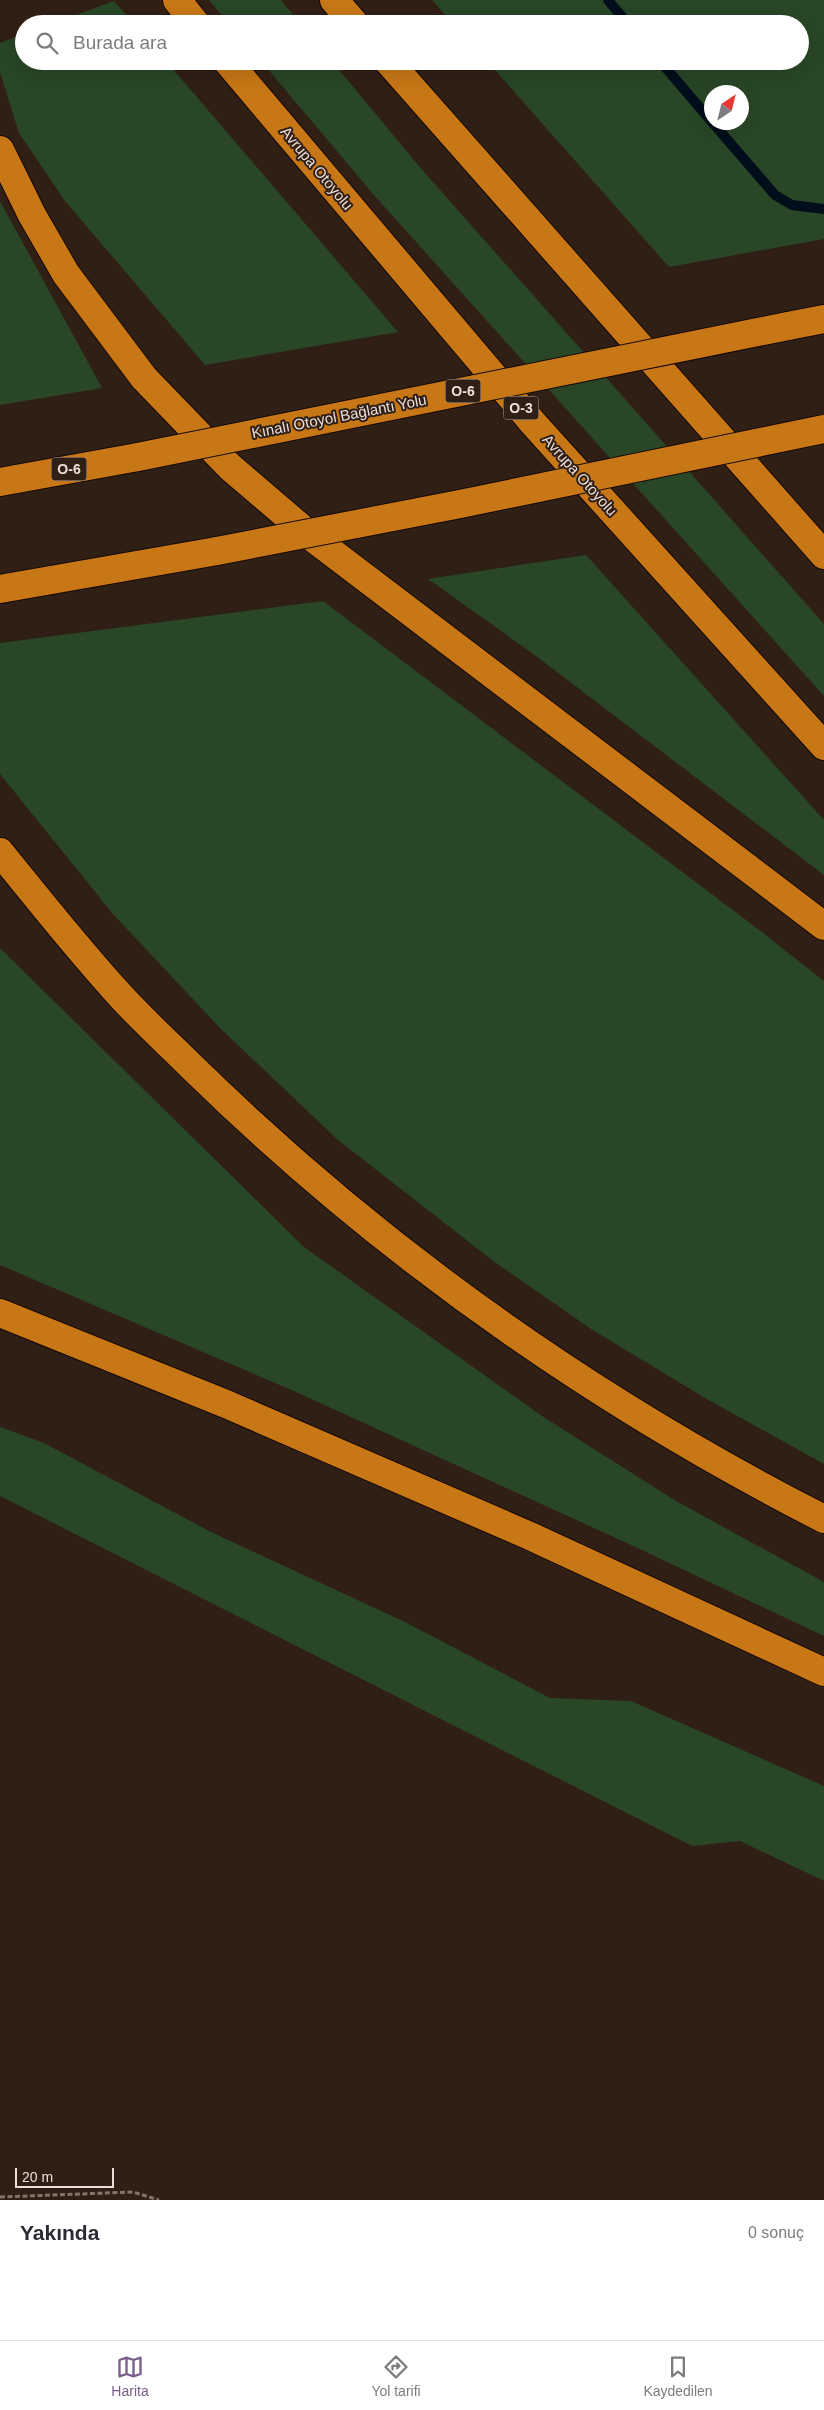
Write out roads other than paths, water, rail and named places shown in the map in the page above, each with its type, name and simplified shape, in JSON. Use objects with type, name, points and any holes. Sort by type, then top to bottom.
[{"type":"highway","points":[[177,0],[189,15]]},
{"type":"highway","points":[[334,0],[347,15]]},
{"type":"highway","name":"Avrupa Otoyolu","points":[[235,70],[533,422],[824,746]]},
{"type":"highway","points":[[396,70],[824,554]]},
{"type":"highway","points":[[0,150],[32,215],[66,274],[144,378],[230,467],[313,538],[769,882],[824,926]]},
{"type":"highway","name":"Kınalı Otoyol Bağlantı Yolu","points":[[0,482],[138,457],[824,319]]},
{"type":"highway","points":[[0,589],[217,551],[469,502],[824,429]]},
{"type":"highway","points":[[0,852],[118,993],[241,1114],[330,1194],[500,1325],[624,1407],[756,1484],[824,1519]]},
{"type":"highway","points":[[0,1313],[226,1404],[468,1509],[824,1672]]},
{"type":"waterway","points":[[608,0],[620,15]]},
{"type":"waterway","points":[[668,70],[704,113]]},
{"type":"waterway","points":[[719,130],[775,195],[792,205],[824,209]]}]
